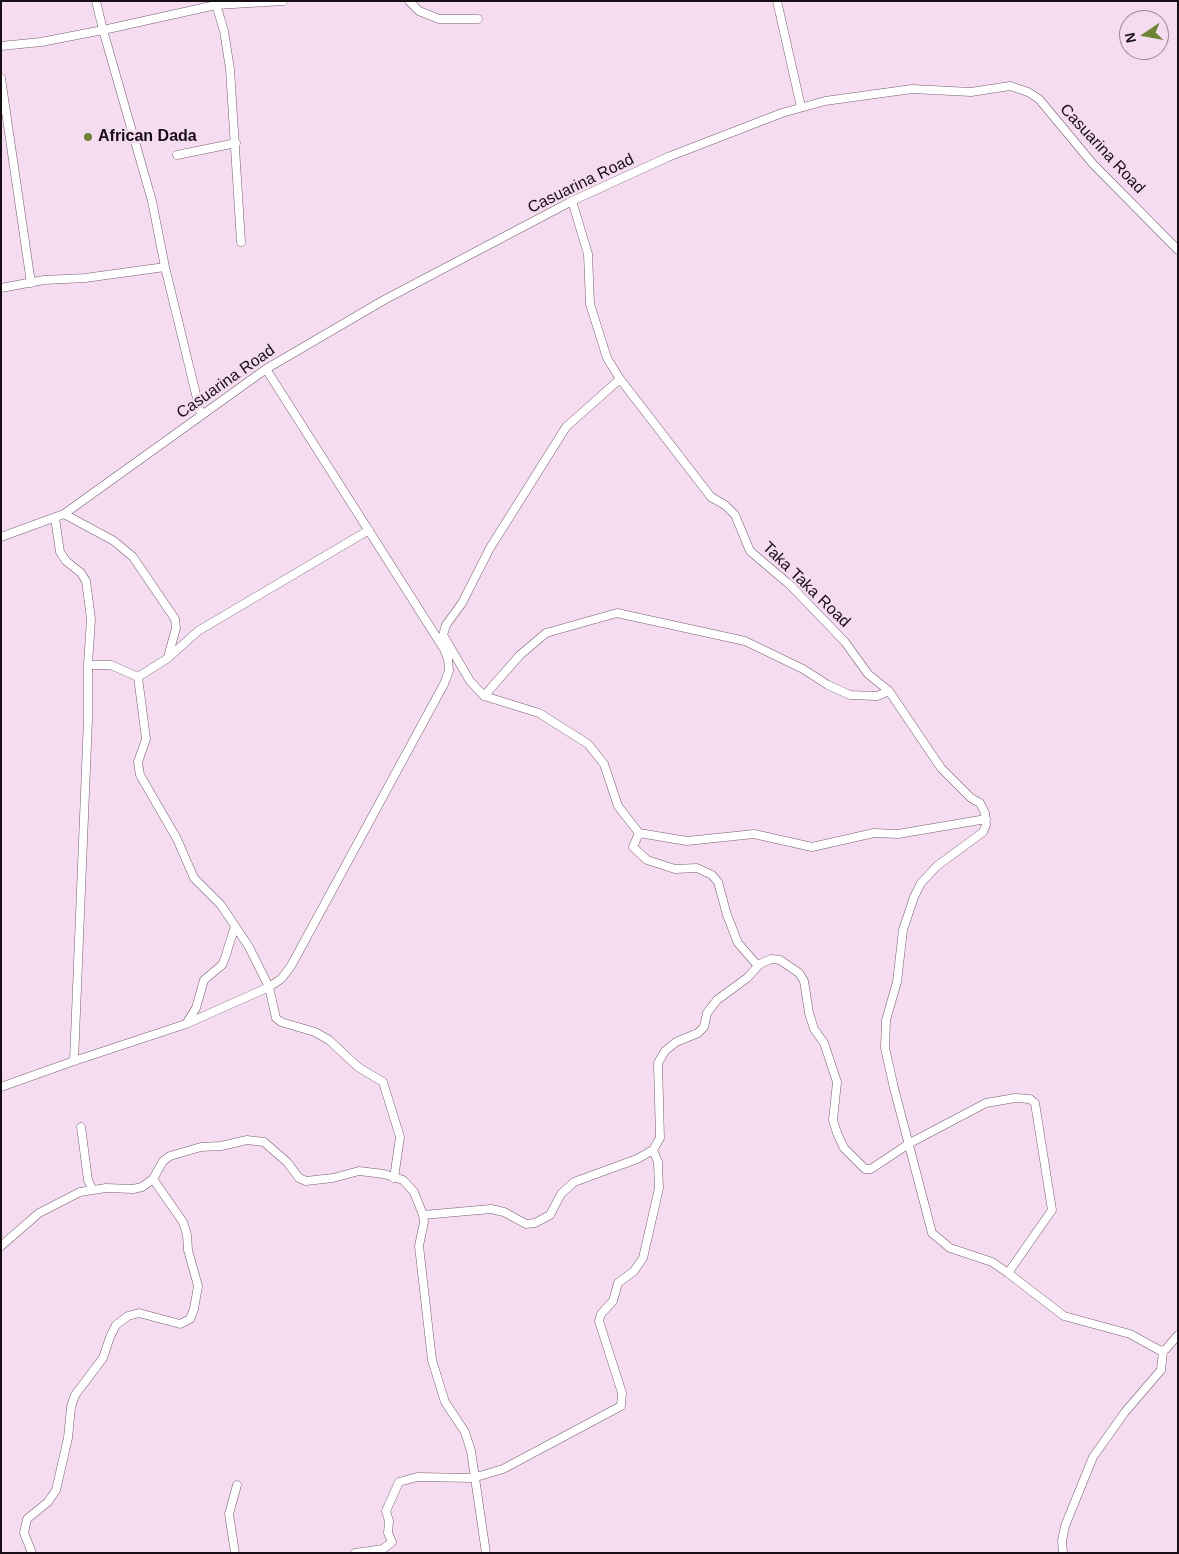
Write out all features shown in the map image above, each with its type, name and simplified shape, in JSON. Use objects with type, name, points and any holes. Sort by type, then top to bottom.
[{"type":"street","points":[[96,1],[152,201],[165,267],[202,415]]},
{"type":"street","points":[[1,46],[41,42],[103,30],[215,3],[283,1]]},
{"type":"street","points":[[409,1],[418,12],[439,19],[478,19]]},
{"type":"street","points":[[777,1],[801,107]]},
{"type":"street","points":[[215,3],[224,31],[230,69],[241,242]]},
{"type":"street","points":[[1,78],[32,283]]},
{"type":"street","name":"Casuarina Road","points":[[1,538],[64,514],[266,369],[352,317],[572,201],[668,158],[801,107],[825,101],[912,89],[971,92],[1010,86],[1028,92],[1039,98],[1093,164],[1178,250]]},
{"type":"street","points":[[177,155],[236,143]]},
{"type":"street","name":"Taka Taka Road","points":[[572,201],[588,254],[590,304],[607,358],[620,379],[711,497],[725,505],[735,515],[750,551],[790,585],[845,642],[868,674],[889,691],[941,768],[971,798],[980,804],[986,819]]},
{"type":"street","points":[[1,288],[44,280],[85,278],[165,267]]},
{"type":"street","points":[[266,369],[444,649]]},
{"type":"street","points":[[1,1087],[74,1060],[186,1024],[269,987],[281,979],[291,966],[444,684],[449,671],[443,635],[446,625],[462,603],[490,548],[566,427],[620,379]]},
{"type":"street","points":[[64,514],[114,541],[133,556],[175,619],[176,628],[168,658]]},
{"type":"street","points":[[55,518],[60,552],[66,561],[82,573],[86,581],[91,619],[74,1060]]},
{"type":"street","points":[[138,677],[168,658],[198,631],[369,530]]},
{"type":"street","points":[[484,696],[520,655],[546,632],[616,613],[745,641],[803,669],[850,695],[877,696],[889,691]]},
{"type":"street","points":[[443,635],[470,681],[484,696],[539,713],[588,744],[604,764],[618,806],[639,833],[687,841],[754,834],[812,847],[874,833],[898,834],[986,819],[983,832],[937,866],[921,883],[907,915],[901,956],[886,1020],[885,1048],[932,1233],[950,1248],[992,1262],[1064,1316],[1130,1334],[1157,1350],[1163,1351]]},
{"type":"street","points":[[88,665],[111,664],[138,677]]},
{"type":"street","points":[[138,677],[146,739],[138,762],[140,775],[177,840],[186,864],[194,878],[221,905],[235,926],[269,987],[274,1014],[278,1021],[315,1032],[332,1043],[340,1053],[358,1067],[383,1082],[400,1137],[394,1178]]},
{"type":"street","points":[[639,833],[634,847],[647,860],[675,869],[697,868],[712,875],[718,882],[727,915],[738,943],[758,966]]},
{"type":"street","points":[[186,1024],[196,1008],[204,980],[222,965],[235,926]]},
{"type":"street","points":[[423,1215],[491,1208],[504,1212],[526,1224],[535,1223],[550,1215],[561,1194],[574,1182],[637,1159],[653,1150],[660,1138],[658,1063],[665,1051],[676,1042],[698,1033],[704,1027],[707,1013],[717,1000],[747,978],[758,966],[771,959],[780,960],[799,973],[804,981],[809,1013],[814,1029],[824,1043],[837,1082],[833,1120],[844,1148],[868,1170],[910,1143],[986,1103],[1015,1098],[1030,1099],[1035,1103],[1052,1210],[1008,1273]]},
{"type":"street","points":[[81,1127],[88,1180],[92,1189]]},
{"type":"street","points":[[1,1246],[39,1213],[80,1192],[92,1189],[133,1189],[142,1187],[153,1179],[163,1161],[170,1156],[200,1147],[231,1144],[247,1140],[264,1142],[287,1162],[299,1178],[306,1182],[333,1178],[359,1171],[384,1174],[403,1180],[414,1192],[423,1215],[424,1222],[418,1246],[432,1360],[445,1402],[466,1432],[473,1462],[473,1478],[486,1553]]},
{"type":"street","points":[[355,1553],[383,1549],[392,1542],[386,1511],[399,1482],[417,1477],[473,1478],[503,1469],[621,1406],[622,1393],[599,1321],[601,1314],[614,1301],[618,1283],[634,1271],[643,1258],[659,1188],[658,1162],[653,1150]]},
{"type":"street","points":[[32,1553],[24,1533],[27,1519],[48,1502],[56,1490],[68,1438],[71,1407],[75,1395],[103,1358],[116,1325],[128,1316],[139,1313],[180,1324],[190,1319],[194,1309],[198,1286],[188,1250],[187,1235],[182,1222],[153,1179]]},
{"type":"street","points":[[1063,1553],[1064,1526],[1093,1457],[1125,1412],[1152,1383],[1161,1370],[1163,1351],[1178,1336]]},
{"type":"street","points":[[235,1553],[229,1514],[238,1486]]},
{"type":"place","name":"African Dada","points":[[88,137]]}]
